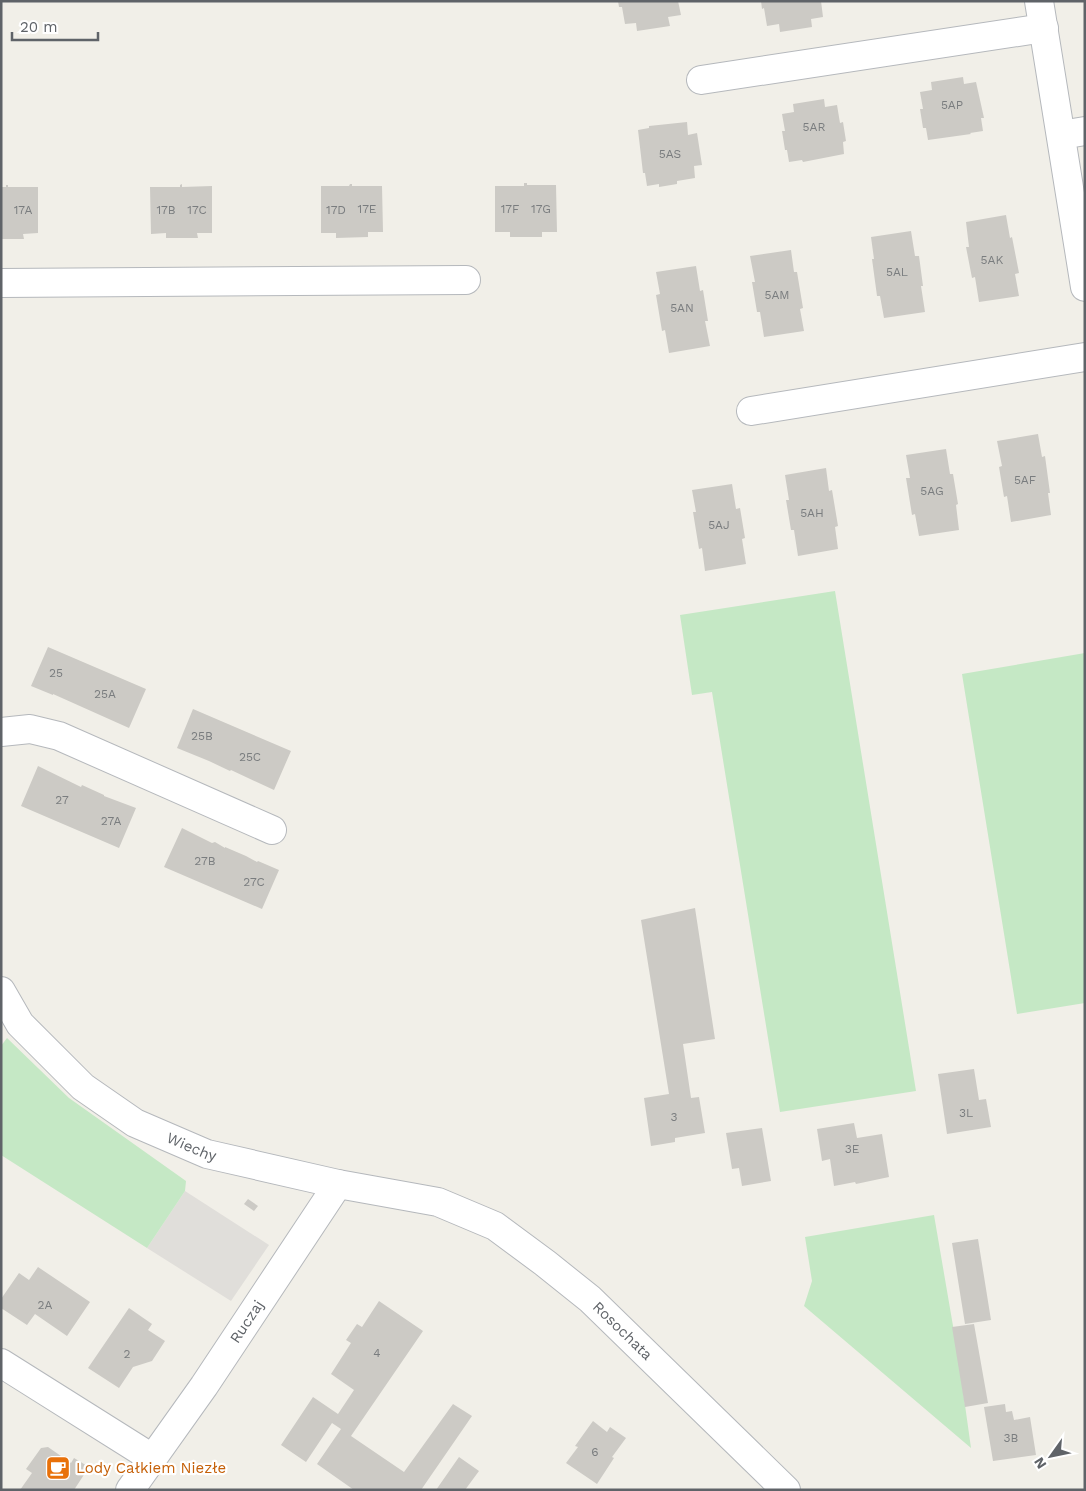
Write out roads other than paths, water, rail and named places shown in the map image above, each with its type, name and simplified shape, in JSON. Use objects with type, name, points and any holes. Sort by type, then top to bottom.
[{"type":"street","points":[[1039,1],[1044,28],[1073,133],[1085,288]]},
{"type":"street","points":[[701,80],[1044,28]]},
{"type":"street","points":[[1,283],[466,280]]},
{"type":"street","points":[[751,411],[1085,357]]},
{"type":"street","points":[[1,732],[30,728],[54,734],[272,830]]},
{"type":"street","name":"Wiechy","points":[[1,991],[20,1024],[83,1087],[135,1123],[207,1154],[338,1184],[438,1202]]},
{"type":"street","name":"Ruczaj","points":[[130,1490],[204,1386],[338,1184]]},
{"type":"street","name":"Rosochata","points":[[438,1202],[495,1226],[590,1299],[786,1490]]},
{"type":"street","points":[[1,1363],[152,1458]]},
{"type":"place","name":"Lody Całkiem Niezłe","points":[[58,1468]]}]
